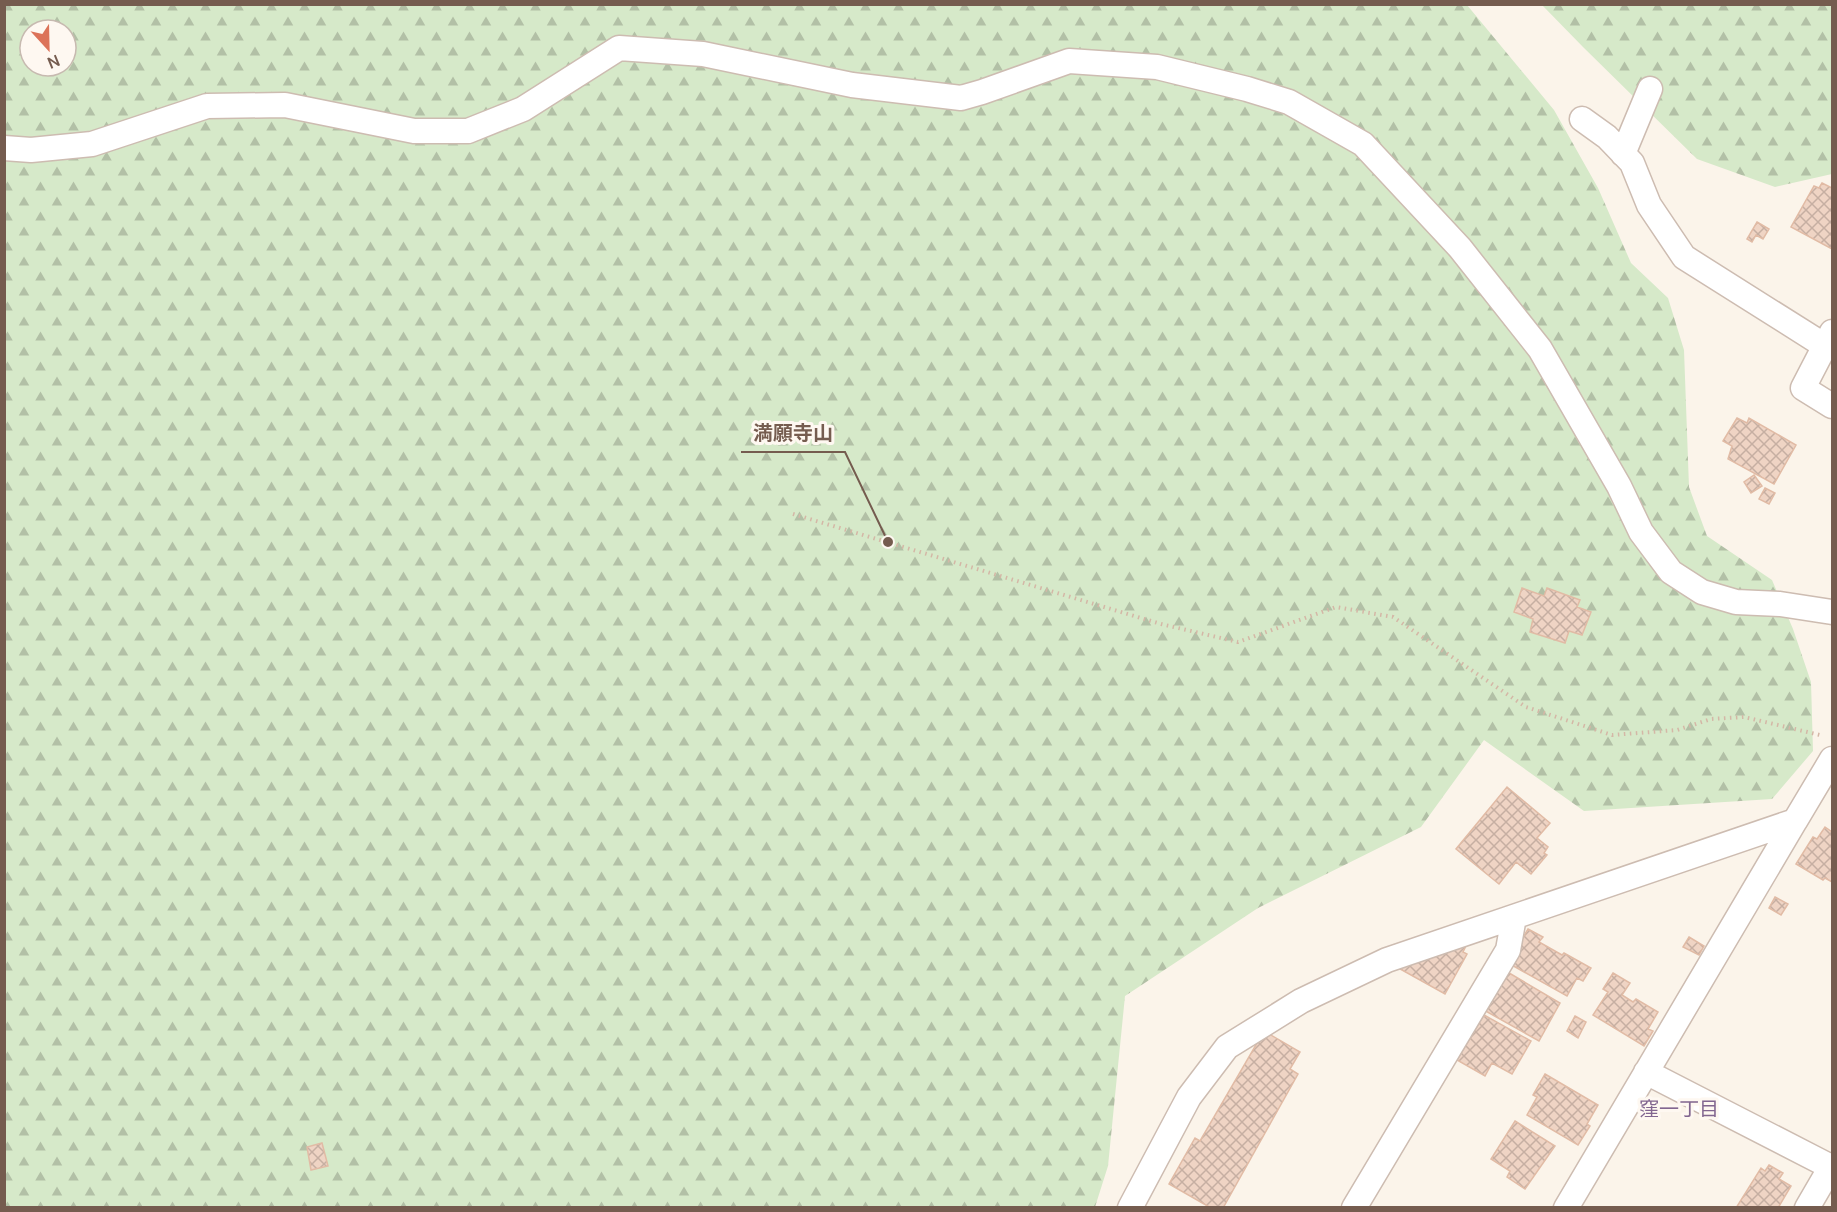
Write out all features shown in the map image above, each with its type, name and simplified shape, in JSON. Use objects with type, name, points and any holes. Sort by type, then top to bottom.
[{"type":"street","points":[[4,148],[31,150],[92,144],[207,106],[285,105],[414,131],[468,131],[523,109],[619,48],[703,54],[852,85],[961,98],[1069,60],[1157,68],[1247,89],[1289,102],[1363,144],[1460,248],[1540,349],[1619,486],[1641,532],[1671,572],[1702,592],[1736,602],[1780,604],[1833,612]]},
{"type":"street","points":[[1623,154],[1650,89]]},
{"type":"street","points":[[1582,119],[1607,137],[1632,163],[1649,205],[1684,257],[1829,339],[1803,388],[1833,406]]},
{"type":"street","points":[[1566,1208],[1833,759]]},
{"type":"street","points":[[1130,1208],[1189,1097],[1227,1047],[1301,1001],[1387,960],[1795,821]]},
{"type":"street","points":[[1354,1208],[1508,950],[1514,917]]},
{"type":"street","points":[[1646,1072],[1832,1166],[1807,1208]]},
{"type":"path","points":[[793,514],[1161,624],[1238,642],[1336,607],[1393,617],[1526,706],[1612,735],[1677,730],[1711,719],[1744,717],[1821,735]]},
{"type":"green space","points":[[5,5],[1467,5],[1554,110],[1598,188],[1631,263],[1668,298],[1684,350],[1689,487],[1707,536],[1772,580],[1793,629],[1811,682],[1813,751],[1772,799],[1584,811],[1484,740],[1421,827],[1258,908],[1125,996],[1108,1166],[1095,1207],[5,1208]]},
{"type":"green space","points":[[1542,5],[1832,5],[1832,174],[1775,187],[1697,159]]},
{"type":"building","points":[[1822,183],[1832,188],[1832,249],[1791,227],[1814,186],[1819,188]]},
{"type":"building","points":[[1757,222],[1769,229],[1763,239],[1756,235],[1752,242],[1747,239]]},
{"type":"building","points":[[1737,418],[1747,423],[1749,418],[1796,445],[1774,484],[1728,459],[1732,446],[1723,441]]},
{"type":"building","points":[[1754,475],[1762,486],[1751,493],[1744,482]]},
{"type":"building","points":[[1765,488],[1775,493],[1769,504],[1759,499]]},
{"type":"building","points":[[1522,588],[1544,596],[1547,588],[1580,600],[1577,607],[1591,612],[1582,635],[1569,631],[1565,643],[1530,632],[1533,619],[1514,612]]},
{"type":"building","points":[[1507,787],[1550,823],[1537,838],[1548,847],[1544,853],[1547,855],[1531,874],[1516,862],[1499,884],[1456,849]]},
{"type":"building","points":[[1825,827],[1832,832],[1832,882],[1825,878],[1823,880],[1796,864],[1813,837],[1817,839]]},
{"type":"building","points":[[1775,897],[1788,904],[1781,915],[1769,908]]},
{"type":"building","points":[[1528,929],[1543,937],[1539,942],[1591,968],[1583,981],[1577,978],[1567,996],[1508,963]]},
{"type":"building","points":[[1689,937],[1704,946],[1699,955],[1683,947]]},
{"type":"building","points":[[1469,940],[1463,952],[1467,954],[1445,994],[1384,960]]},
{"type":"building","points":[[1504,970],[1560,1003],[1539,1041],[1482,1009]]},
{"type":"building","points":[[1613,973],[1630,983],[1622,995],[1633,1002],[1636,999],[1658,1012],[1648,1029],[1653,1031],[1644,1046],[1593,1015],[1608,992],[1603,989]]},
{"type":"building","points":[[1484,1015],[1531,1041],[1512,1074],[1492,1063],[1485,1076],[1457,1060]]},
{"type":"building","points":[[1575,1016],[1586,1022],[1578,1038],[1567,1031]]},
{"type":"building","points":[[1264,1031],[1300,1052],[1290,1069],[1298,1074],[1223,1208],[1211,1208],[1169,1184],[1195,1138],[1200,1141]]},
{"type":"building","points":[[1545,1074],[1598,1105],[1587,1124],[1590,1126],[1578,1145],[1527,1115],[1537,1097],[1533,1095]]},
{"type":"building","points":[[1515,1121],[1555,1146],[1525,1189],[1507,1177],[1510,1171],[1491,1159]]},
{"type":"building","points":[[322,1143],[328,1166],[311,1170],[307,1147]]},
{"type":"building","points":[[1769,1165],[1783,1173],[1779,1179],[1791,1186],[1778,1208],[1736,1208],[1761,1168],[1765,1171]]},
{"type":"place","name":"満願寺山","points":[[888,542]]},
{"type":"district","name":"窪一丁目","points":[[1679,1109]]}]
